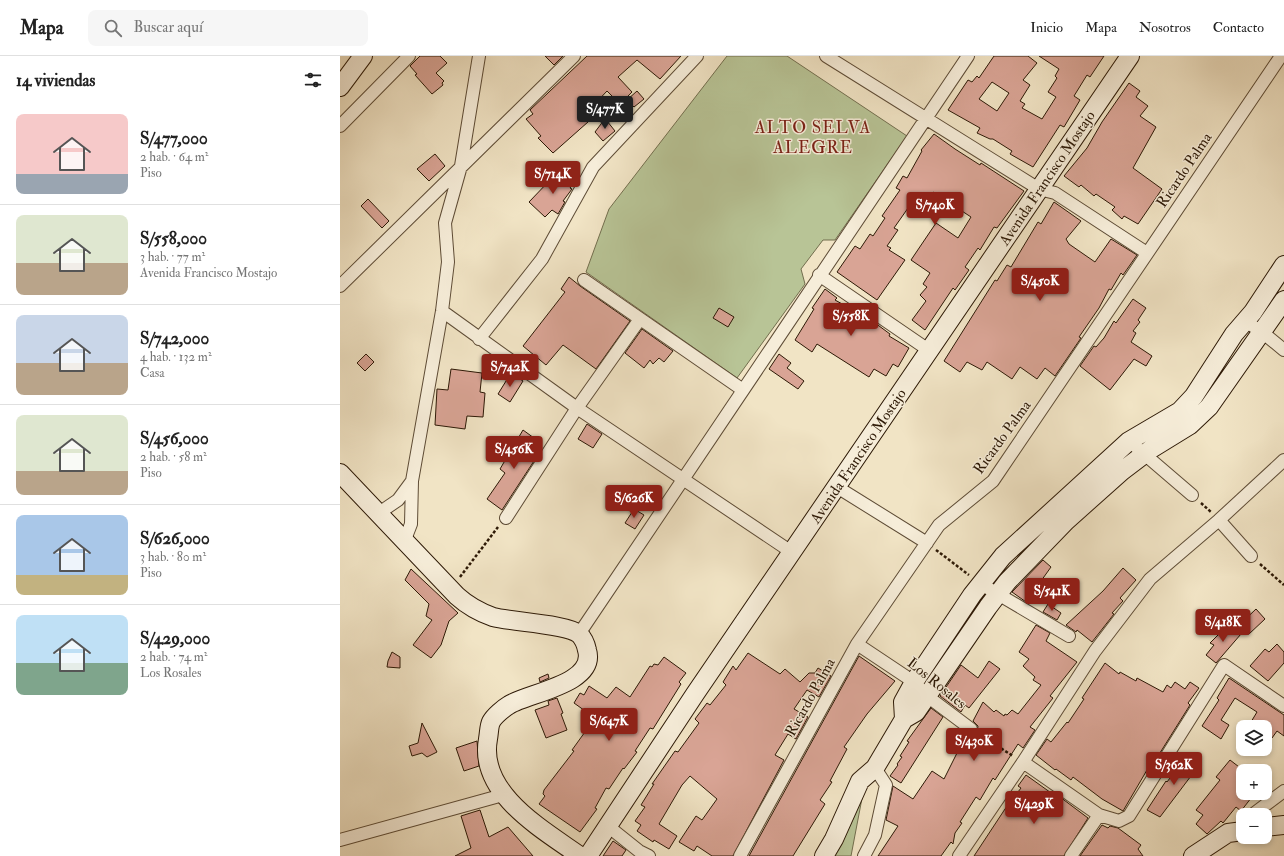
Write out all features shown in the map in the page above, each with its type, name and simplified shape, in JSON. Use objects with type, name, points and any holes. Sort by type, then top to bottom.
[{"type":"street","points":[[340,87],[363,56]]},
{"type":"street","points":[[340,126],[409,56]]},
{"type":"street","points":[[404,542],[411,524],[412,481],[442,311],[448,262],[445,223],[461,166],[479,56]]},
{"type":"street","points":[[340,286],[574,56]]},
{"type":"street","points":[[479,339],[542,259],[593,167],[697,56]]},
{"type":"street","points":[[826,56],[1039,189],[1055,193],[1147,253]]},
{"type":"street","points":[[578,634],[684,480],[819,275],[968,56]]},
{"type":"street","name":"Avenida Francisco Mostajo","points":[[588,856],[695,694],[793,553],[1130,56]]},
{"type":"street","name":"Ricardo Palma","points":[[740,856],[857,644],[938,525],[993,481],[1281,56]]},
{"type":"street","points":[[904,719],[903,702],[914,682],[981,584],[1003,556],[1129,441],[1180,410],[1194,396],[1234,334],[1245,321],[1284,265]]},
{"type":"street","points":[[819,275],[930,351]]},
{"type":"street","points":[[584,280],[743,390]]},
{"type":"street","points":[[824,856],[834,839],[860,781],[875,768],[904,719],[916,712],[1007,582],[1066,521],[1143,454],[1190,425],[1209,407],[1284,300]]},
{"type":"street","points":[[442,311],[577,408],[793,553]]},
{"type":"street","points":[[506,518],[577,408],[640,319]]},
{"type":"street","points":[[1245,321],[1262,332],[1284,350]]},
{"type":"street","points":[[1129,441],[1192,495]]},
{"type":"street","points":[[959,856],[1023,762],[1095,651],[1150,579],[1219,520],[1284,460]]},
{"type":"street","points":[[343,480],[378,513],[450,590],[472,609],[494,617],[563,628],[578,634],[585,642],[589,655],[584,668],[572,680],[509,705],[491,722],[486,750],[490,772],[503,795],[539,827],[580,856]]},
{"type":"street","points":[[378,513],[398,500],[412,481]]},
{"type":"street","points":[[837,487],[927,543]]},
{"type":"street","points":[[1219,520],[1251,556]]},
{"type":"street","points":[[981,584],[997,595],[1069,636]]},
{"type":"street","name":"Los Rosales","points":[[857,644],[914,682],[926,696],[971,729]]},
{"type":"street","points":[[1023,762],[1099,815],[1119,821],[1129,816],[1224,665],[1284,706]]},
{"type":"street","points":[[864,856],[875,835],[886,785],[875,768]]},
{"type":"street","points":[[1261,808],[1284,791]]},
{"type":"street","points":[[340,840],[503,795]]},
{"type":"street","points":[[1071,856],[1099,815]]},
{"type":"street","points":[[1272,826],[1284,825]]},
{"type":"street","points":[[609,826],[639,851],[649,856]]},
{"type":"street","points":[[1193,856],[1236,832]]},
{"type":"path","points":[[1192,495],[1219,520]]},
{"type":"path","points":[[450,590],[506,518]]},
{"type":"path","points":[[927,543],[981,584]]},
{"type":"path","points":[[1251,556],[1284,585]]},
{"type":"path","name":"Los Rosales","points":[[971,729],[1023,762]]},
{"type":"green space","points":[[727,56],[787,56],[907,136],[835,240],[823,240],[801,269],[805,284],[737,378],[586,272],[609,209]]},
{"type":"green space","points":[[863,793],[851,856],[824,856]]},
{"type":"building","points":[[420,56],[440,56],[447,63],[436,73],[444,81],[442,83],[443,85],[432,94],[415,75],[417,74],[410,66]]},
{"type":"building","points":[[545,56],[563,56],[554,65]]},
{"type":"building","points":[[587,56],[681,56],[660,79],[637,60],[618,77],[632,92],[620,104],[607,91],[591,108],[597,114],[553,153],[538,138],[541,136],[526,119],[533,114],[530,110]]},
{"type":"building","points":[[994,56],[1028,56],[1037,63],[1023,80],[1030,85],[1020,101],[1025,104],[1022,108],[1042,119],[1056,97],[1048,92],[1057,78],[1055,76],[1059,69],[1039,56],[1104,56],[1090,77],[1087,75],[1074,96],[1080,100],[1064,127],[1060,125],[1033,167],[1010,154],[1012,151],[993,139],[977,133],[980,128],[948,110],[968,80],[972,82],[977,76],[979,78]],"holes":[[[992,82],[1009,93],[997,111],[979,99]]]},
{"type":"building","points":[[1129,83],[1140,91],[1136,97],[1148,106],[1140,116],[1156,127],[1133,168],[1162,189],[1138,224],[1124,216],[1122,219],[1112,210],[1115,207],[1096,194],[1094,196],[1081,185],[1079,187],[1064,176],[1087,148],[1102,122]]},
{"type":"building","points":[[637,91],[644,99],[634,107],[627,100]]},
{"type":"building","points":[[604,120],[607,121],[615,131],[603,141],[595,132]]},
{"type":"building","points":[[934,134],[980,165],[981,163],[1024,191],[997,228],[994,227],[980,250],[978,248],[965,267],[969,270],[955,290],[953,288],[925,330],[912,320],[926,301],[920,295],[927,287],[923,284],[930,273],[911,260],[936,223],[958,238],[971,217],[933,192],[923,207],[913,201],[894,228],[898,230],[887,246],[891,248],[889,250],[905,260],[877,300],[837,272],[855,246],[860,249],[870,234],[873,236],[885,218],[882,216],[900,190],[896,188],[903,176],[907,178],[922,151],[921,150]]},
{"type":"building","points":[[435,154],[445,166],[429,181],[417,169]]},
{"type":"building","points":[[567,171],[577,178],[570,188],[572,189],[563,201],[565,202],[558,214],[552,210],[545,217],[529,202],[551,179],[557,184]]},
{"type":"building","points":[[368,199],[389,221],[382,228],[361,206]]},
{"type":"building","points":[[1054,202],[1081,221],[1066,239],[1069,244],[1095,262],[1111,239],[1137,255],[1123,275],[1121,273],[1111,290],[1109,289],[1099,308],[1079,337],[1081,338],[1055,376],[1045,368],[1037,379],[1020,367],[1012,379],[987,362],[982,370],[967,362],[960,372],[944,361],[995,280],[997,281],[1007,265],[1011,267],[1038,222],[1041,224]]},
{"type":"building","points":[[569,277],[630,321],[596,369],[563,345],[546,365],[523,346],[565,292],[561,289]]},
{"type":"building","points":[[825,289],[837,298],[835,300],[871,320],[890,334],[889,336],[909,348],[898,367],[893,364],[886,376],[874,369],[869,377],[817,344],[812,352],[795,340],[814,309],[812,308]]},
{"type":"building","points":[[1133,299],[1146,308],[1138,320],[1140,322],[1133,331],[1136,333],[1131,342],[1152,356],[1146,366],[1134,359],[1110,390],[1080,366],[1094,346],[1096,347],[1104,338],[1114,321],[1116,323]]},
{"type":"building","points":[[719,308],[734,317],[728,327],[713,318]]},
{"type":"building","points":[[642,329],[673,351],[664,362],[659,358],[653,364],[650,360],[644,368],[625,353]]},
{"type":"building","points":[[366,354],[374,362],[365,371],[357,363]]},
{"type":"building","points":[[779,354],[791,363],[787,368],[804,381],[798,389],[769,369]]},
{"type":"building","points":[[451,369],[482,373],[480,392],[485,393],[483,417],[467,416],[465,429],[435,425],[437,389],[448,390]]},
{"type":"building","points":[[511,373],[523,381],[510,402],[498,394]]},
{"type":"building","points":[[587,424],[602,434],[593,448],[578,439]]},
{"type":"building","points":[[523,430],[534,438],[534,461],[502,510],[487,499],[505,473],[500,469]]},
{"type":"building","points":[[634,509],[644,515],[635,529],[625,523]]},
{"type":"building","points":[[1043,560],[1051,567],[1026,602],[1012,592]]},
{"type":"building","points":[[1123,568],[1136,580],[1120,598],[1123,601],[1112,613],[1114,614],[1092,642],[1077,630],[1076,632],[1066,625],[1103,591]]},
{"type":"building","points":[[411,569],[458,613],[449,621],[441,645],[431,658],[413,645],[432,620],[426,616],[429,604],[405,580]]},
{"type":"building","points":[[1048,604],[1061,613],[1057,620],[1043,612]]},
{"type":"building","points":[[1256,609],[1265,619],[1249,634],[1246,634],[1236,628]]},
{"type":"building","points":[[1230,623],[1241,634],[1216,663],[1206,655],[1214,645],[1210,643]]},
{"type":"building","points":[[1036,625],[1050,633],[1046,641],[1077,662],[1050,696],[1053,698],[1030,727],[1035,730],[1023,748],[1018,744],[995,780],[993,778],[980,800],[976,797],[960,822],[962,823],[955,833],[953,844],[951,842],[941,856],[878,856],[898,826],[886,820],[893,786],[913,799],[932,771],[944,779],[966,735],[970,736],[977,733],[978,726],[973,721],[983,702],[994,712],[996,710],[1004,716],[1012,710],[1018,714],[1041,685],[1033,680],[1035,677],[1023,666],[1029,659],[1019,652]]},
{"type":"building","points":[[1277,644],[1284,652],[1284,663],[1268,681],[1250,666],[1265,649],[1269,652]]},
{"type":"building","points":[[392,652],[400,657],[400,668],[387,667]]},
{"type":"building","points":[[748,653],[780,674],[785,669],[800,682],[809,673],[815,673],[818,668],[831,676],[819,697],[807,690],[794,709],[808,717],[796,739],[788,734],[775,755],[784,760],[733,856],[712,856],[697,846],[694,851],[679,842],[696,816],[702,820],[717,799],[690,776],[682,785],[659,824],[677,836],[669,849],[654,840],[653,842],[637,831],[641,825],[635,821],[645,807],[641,805],[654,784],[652,784],[675,751],[678,752],[699,723],[695,719],[707,703],[710,705],[726,685],[723,682],[733,666],[736,670]]},
{"type":"building","points":[[859,656],[895,681],[867,714],[844,747],[847,749],[830,781],[832,782],[820,800],[825,804],[793,856],[749,856]]},
{"type":"building","points":[[664,657],[686,673],[679,682],[681,684],[653,729],[650,728],[635,751],[637,752],[624,769],[623,768],[609,789],[606,788],[595,808],[597,809],[580,832],[539,804],[545,796],[543,794],[544,790],[574,751],[572,750],[595,718],[574,703],[580,693],[584,695],[589,686],[607,698],[616,687],[630,697],[650,666],[652,667],[654,664],[658,665]]},
{"type":"building","points":[[989,661],[1000,669],[969,708],[965,705],[961,712],[940,696],[961,665],[978,678]]},
{"type":"building","points":[[1105,663],[1119,674],[1120,672],[1136,681],[1137,678],[1163,692],[1167,685],[1171,688],[1175,682],[1185,689],[1190,682],[1199,688],[1188,703],[1190,705],[1158,756],[1148,771],[1147,770],[1123,811],[1102,799],[1073,777],[1071,780],[1056,769],[1055,770],[1036,755],[1047,739],[1051,742],[1067,722],[1068,723],[1084,699],[1082,698]]},
{"type":"building","points":[[548,674],[549,678],[540,682],[539,678]]},
{"type":"building","points":[[1229,678],[1284,715],[1284,736],[1277,731],[1272,738],[1272,720],[1252,720],[1257,712],[1235,698],[1221,720],[1229,725],[1221,739],[1202,726],[1219,700],[1217,698]]},
{"type":"building","points":[[557,698],[563,713],[561,714],[567,730],[546,738],[535,710],[549,705],[548,701]]},
{"type":"building","points":[[931,708],[943,717],[901,783],[890,776],[902,757],[900,756],[909,742],[907,741]]},
{"type":"building","points":[[422,723],[437,752],[427,757],[422,753],[412,756],[409,746],[418,743]]},
{"type":"building","points":[[477,741],[479,766],[464,771],[456,748]]},
{"type":"building","points":[[1188,754],[1200,764],[1160,817],[1147,810],[1166,781],[1167,782]]},
{"type":"building","points":[[1230,760],[1236,765],[1236,800],[1250,800],[1243,808],[1236,807],[1223,823],[1221,821],[1207,834],[1196,824],[1203,815],[1196,810],[1220,780],[1216,777]]},
{"type":"building","points":[[1026,775],[1054,795],[1055,793],[1088,818],[1064,856],[974,856],[1005,809],[1021,788],[1018,786]]},
{"type":"building","points":[[480,810],[489,837],[508,827],[533,856],[455,856],[471,848],[461,816]]},
{"type":"building","points":[[1102,825],[1108,828],[1110,826],[1118,828],[1141,845],[1138,849],[1143,856],[1080,856]]},
{"type":"building","points":[[613,841],[626,850],[622,856],[603,856]]},
{"type":"district","name":"ALTO SELVA ALEGRE","points":[[813,137]]}]
